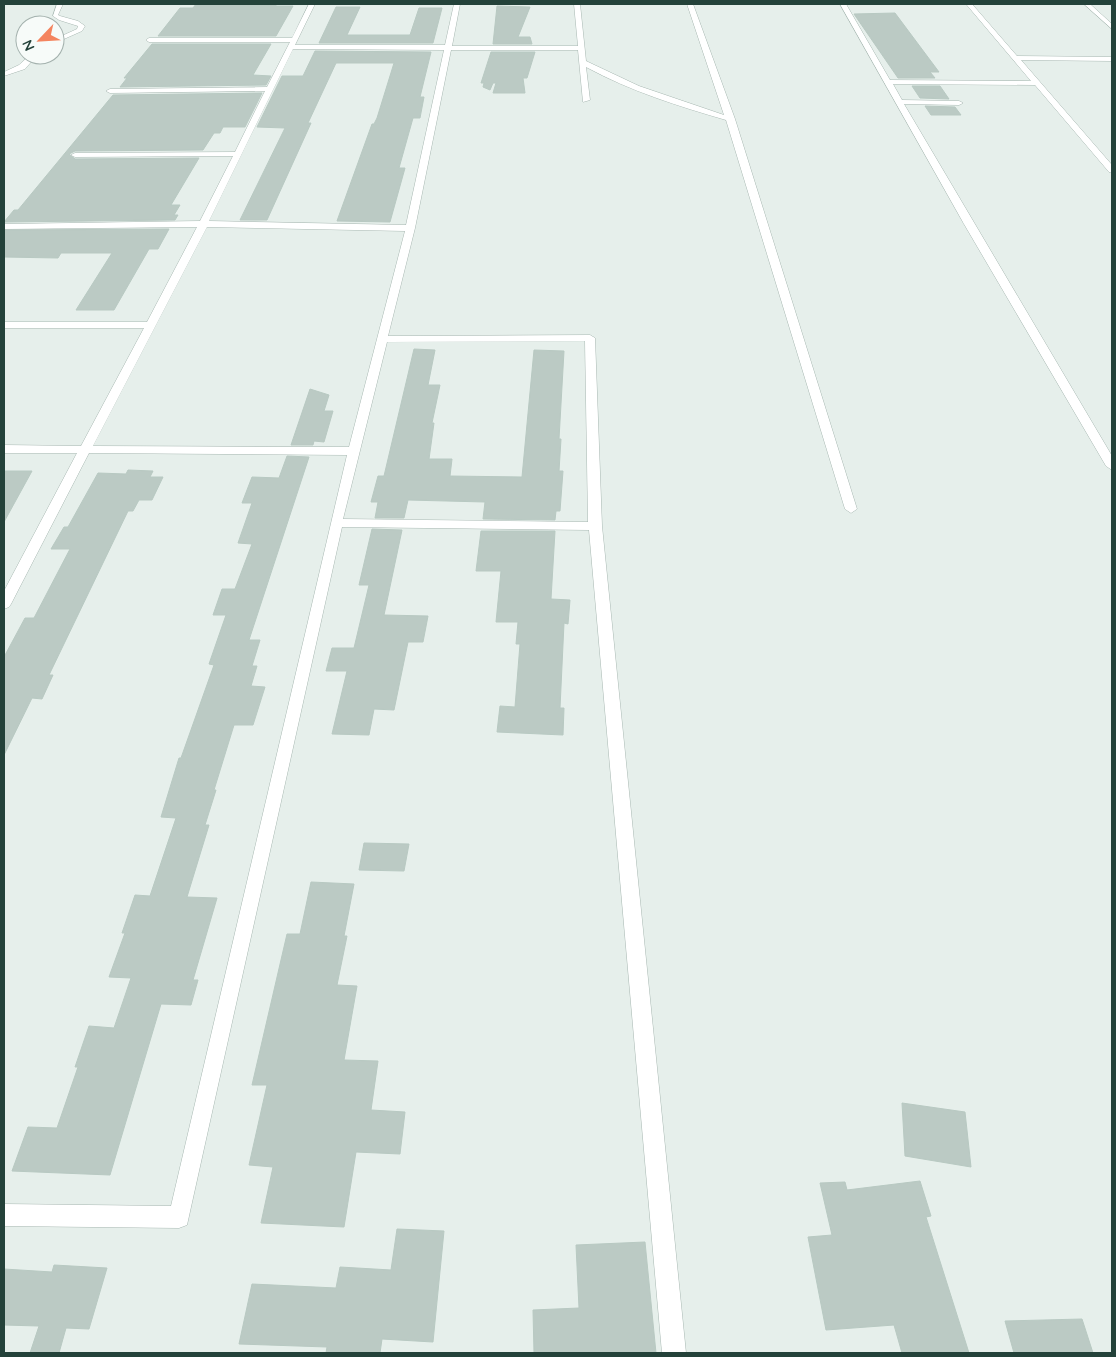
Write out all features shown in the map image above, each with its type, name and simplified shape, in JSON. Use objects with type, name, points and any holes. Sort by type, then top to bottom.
[{"type":"street","points":[[4,604],[204,224],[312,4]]},
{"type":"street","points":[[4,1214],[179,1217],[336,523],[410,228],[458,4]]},
{"type":"street","points":[[577,4],[586,100]]},
{"type":"street","points":[[690,4],[731,119],[851,508]]},
{"type":"street","points":[[843,4],[1112,466]]},
{"type":"street","points":[[969,4],[1112,170]]},
{"type":"street","points":[[1087,4],[1112,27]]},
{"type":"street","points":[[65,20],[79,23],[82,26],[80,30],[65,37]]},
{"type":"street","points":[[149,40],[448,48],[581,48]]},
{"type":"street","points":[[1014,58],[1112,59]]},
{"type":"street","points":[[583,62],[603,74],[639,89],[731,119]]},
{"type":"street","points":[[4,74],[24,65]]},
{"type":"street","points":[[887,82],[1036,83]]},
{"type":"street","points":[[110,91],[270,89]]},
{"type":"street","points":[[899,102],[959,103]]},
{"type":"street","points":[[75,155],[238,154]]},
{"type":"street","points":[[5,226],[204,224],[410,228]]},
{"type":"street","points":[[4,325],[151,325]]},
{"type":"street","points":[[382,339],[590,338],[595,526],[674,1353]]},
{"type":"street","points":[[4,450],[354,452]]},
{"type":"street","points":[[336,523],[595,526]]},
{"type":"building","points":[[196,4],[293,6],[276,36],[158,36],[180,8],[193,8]]},
{"type":"building","points":[[497,6],[530,7],[518,37],[530,37],[532,44],[493,44]]},
{"type":"building","points":[[336,7],[360,7],[347,35],[410,35],[419,8],[442,8],[433,43],[319,43]]},
{"type":"building","points":[[895,13],[939,72],[930,72],[935,78],[898,78],[854,14]]},
{"type":"building","points":[[152,44],[271,44],[253,75],[271,76],[266,85],[120,87],[127,78],[124,78]]},
{"type":"building","points":[[315,51],[431,52],[420,97],[424,97],[420,118],[413,118],[399,168],[405,168],[390,222],[337,221],[372,124],[374,124],[377,118],[394,63],[336,63],[267,220],[240,220],[285,128],[257,127],[282,76],[303,76]]},
{"type":"building","points":[[491,52],[535,52],[527,78],[523,78],[525,93],[493,93],[496,83],[493,83],[490,90],[483,87],[484,83],[481,83]]},
{"type":"building","points":[[912,86],[940,86],[949,99],[920,98]]},
{"type":"building","points":[[262,93],[245,127],[223,127],[220,133],[214,133],[203,150],[75,151],[69,154],[75,159],[199,158],[171,205],[180,205],[174,215],[178,215],[175,220],[4,222],[14,210],[18,210],[113,95]]},
{"type":"building","points":[[925,106],[955,107],[961,115],[931,115]]},
{"type":"building","points":[[169,229],[158,249],[149,249],[114,310],[76,310],[112,253],[61,253],[58,258],[4,257],[4,230]]},
{"type":"building","points":[[414,349],[435,350],[428,385],[440,385],[432,423],[434,423],[429,459],[452,459],[450,476],[522,477],[534,350],[564,351],[559,439],[561,439],[559,471],[563,471],[560,511],[556,511],[555,520],[483,519],[485,502],[408,500],[404,518],[375,518],[378,502],[371,502],[378,476],[384,476]]},
{"type":"building","points":[[310,389],[329,395],[324,411],[333,411],[324,442],[314,441],[313,445],[291,445]]},
{"type":"building","points":[[287,456],[309,457],[249,640],[260,640],[252,666],[257,666],[251,686],[265,687],[253,725],[234,725],[205,825],[209,825],[187,897],[217,898],[193,980],[198,980],[191,1005],[161,1004],[110,1175],[12,1171],[28,1127],[57,1128],[78,1067],[75,1067],[89,1026],[114,1028],[131,978],[109,977],[125,933],[122,933],[135,895],[150,896],[176,818],[161,817],[179,758],[181,758],[214,665],[209,664],[226,615],[213,615],[222,589],[235,589],[252,544],[238,543],[252,503],[242,503],[252,477],[279,478]]},
{"type":"building","points":[[128,470],[153,471],[150,477],[163,477],[152,500],[139,500],[133,511],[128,511],[49,675],[53,675],[42,699],[32,698],[4,755],[4,657],[25,618],[34,618],[70,549],[51,549],[64,527],[68,527],[98,473],[126,474]]},
{"type":"building","points":[[4,471],[32,471],[4,522]]},
{"type":"building","points":[[372,529],[402,530],[384,615],[428,616],[423,642],[408,642],[394,710],[374,709],[369,735],[332,734],[347,671],[326,671],[332,648],[354,648],[369,585],[359,585]]},
{"type":"building","points":[[481,531],[555,531],[551,599],[570,600],[568,624],[564,623],[560,708],[564,708],[563,735],[497,732],[500,706],[515,707],[520,644],[516,644],[518,622],[496,622],[501,571],[476,571]]},
{"type":"building","points":[[364,843],[409,844],[404,871],[359,870]]},
{"type":"building","points":[[311,882],[354,884],[344,936],[347,936],[337,985],[357,986],[344,1060],[378,1061],[371,1110],[405,1112],[400,1154],[356,1152],[344,1227],[261,1223],[273,1167],[249,1165],[267,1085],[252,1085],[287,934],[300,934]]},
{"type":"building","points":[[902,1103],[965,1112],[971,1167],[905,1156]]},
{"type":"building","points":[[920,1181],[931,1216],[926,1217],[969,1353],[902,1353],[894,1325],[826,1330],[808,1237],[832,1235],[820,1183],[845,1182],[847,1190]]},
{"type":"building","points":[[397,1229],[444,1231],[433,1342],[382,1339],[380,1353],[326,1353],[327,1347],[239,1344],[252,1284],[336,1288],[340,1267],[391,1270]]},
{"type":"building","points":[[645,1242],[656,1353],[534,1353],[533,1310],[579,1308],[576,1245]]},
{"type":"building","points":[[54,1265],[107,1268],[89,1329],[66,1328],[59,1353],[30,1353],[39,1326],[4,1325],[4,1269],[52,1272]]},
{"type":"building","points":[[1082,1319],[1093,1353],[1014,1353],[1005,1321]]}]
